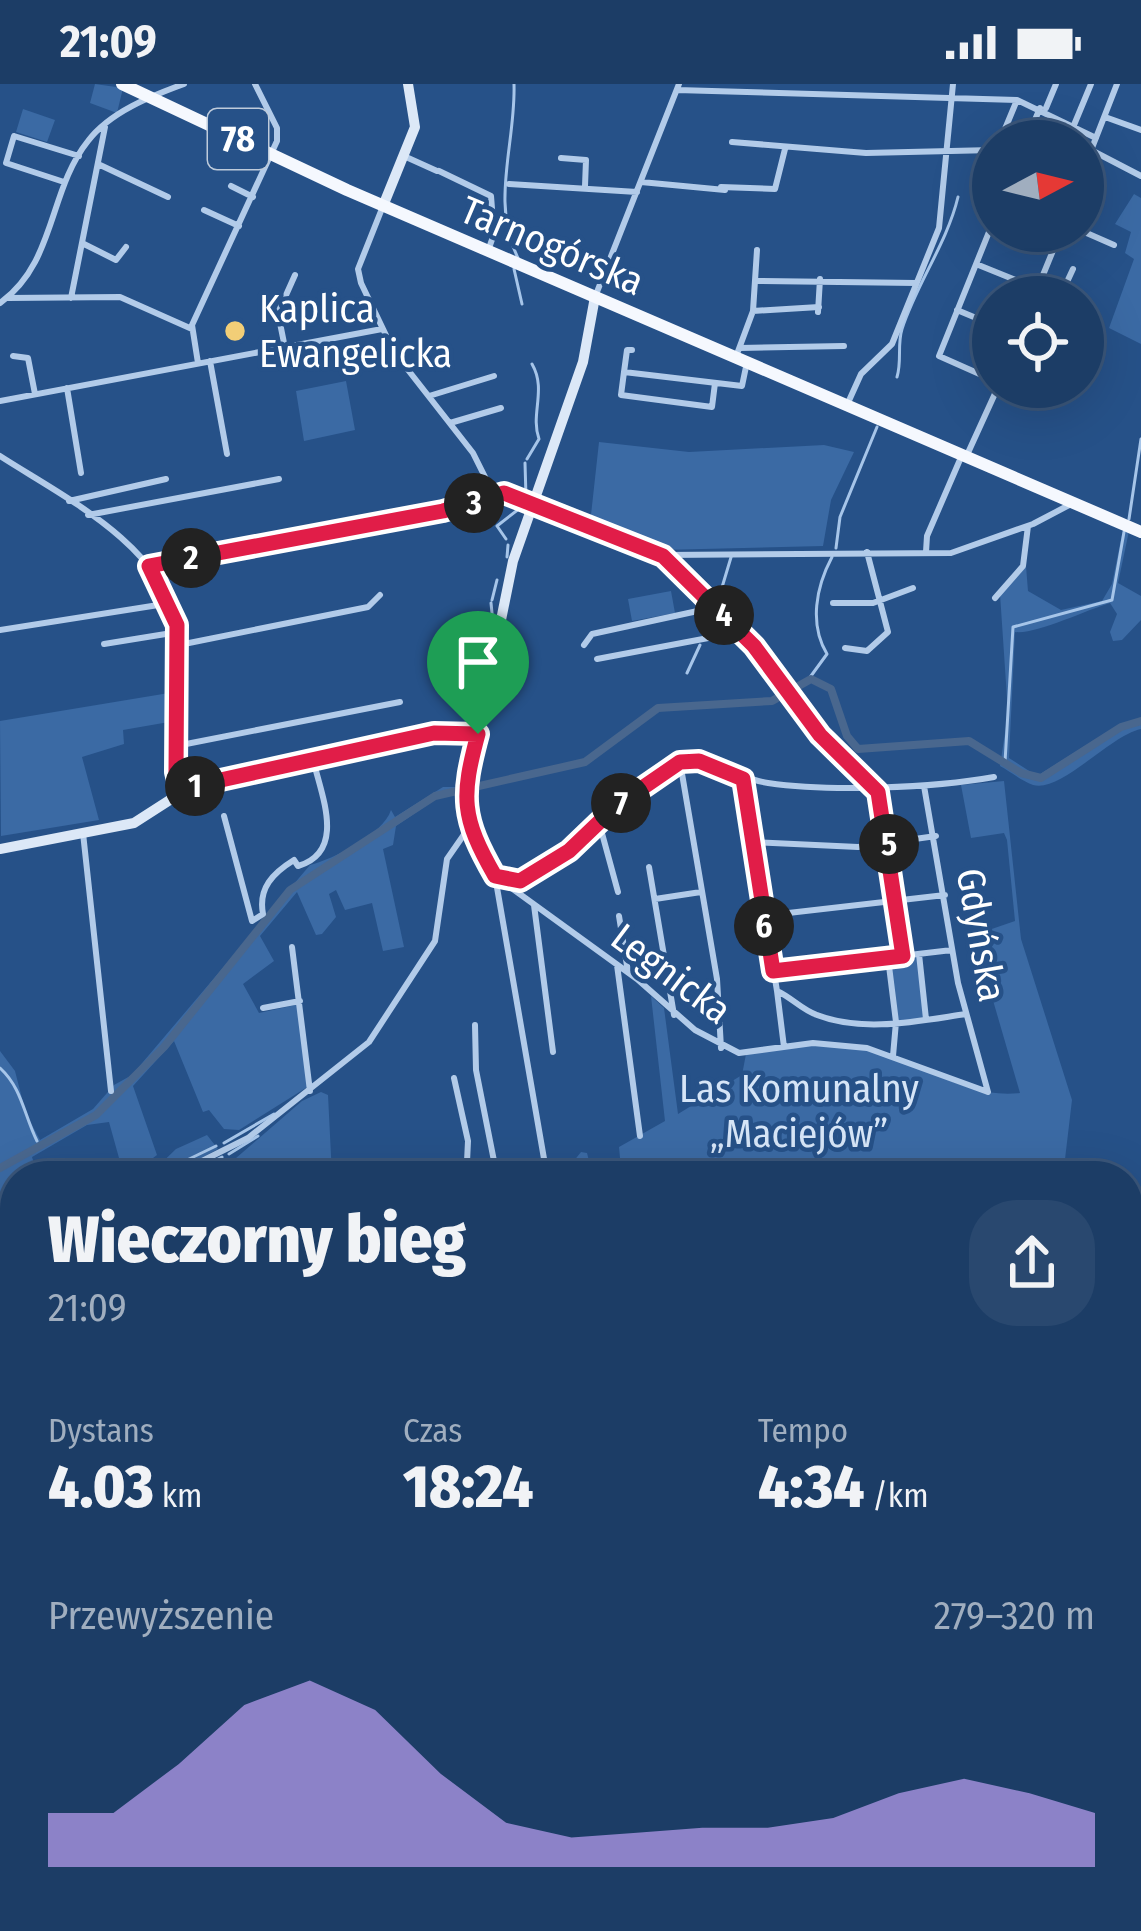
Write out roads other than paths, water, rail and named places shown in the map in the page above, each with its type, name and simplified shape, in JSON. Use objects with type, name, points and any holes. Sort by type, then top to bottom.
[{"type":"main road","name":"Tarnogórska","points":[[122,84],[383,206],[741,356],[964,456]]},
{"type":"main road","name":"78","points":[[964,456],[1141,532]]},
{"type":"street","points":[[4,298],[40,255],[79,156],[105,127],[148,97],[184,84]]},
{"type":"street","points":[[198,363],[192,329],[272,155],[277,128],[255,84]]},
{"type":"street","points":[[847,405],[856,385],[892,344],[942,219],[953,84]]},
{"type":"street","points":[[1037,120],[1056,84]]},
{"type":"street","points":[[1076,120],[1091,84]]},
{"type":"street","points":[[1103,120],[1117,84]]},
{"type":"street","points":[[410,85],[416,122],[357,273],[382,329],[494,494]]},
{"type":"street","points":[[545,1161],[495,876],[472,823],[464,789],[513,561],[536,507],[583,362],[595,297],[678,87],[1017,100],[1064,120]]},
{"type":"street","points":[[1009,120],[1017,100]]},
{"type":"street","points":[[1104,116],[1141,130]]},
{"type":"street","points":[[71,298],[105,127]]},
{"type":"street","points":[[65,183],[6,163],[14,136],[79,156]]},
{"type":"street","points":[[732,142],[785,149],[972,150]]},
{"type":"street","points":[[640,182],[710,191],[775,189],[785,149]]},
{"type":"street","points":[[406,157],[491,196],[494,234],[488,251]]},
{"type":"street","points":[[1104,157],[1141,176]]},
{"type":"street","points":[[562,158],[586,160],[584,186]]},
{"type":"street","points":[[98,164],[168,197]]},
{"type":"street","points":[[509,184],[637,192]]},
{"type":"street","points":[[231,186],[253,197]]},
{"type":"street","points":[[204,210],[239,226]]},
{"type":"street","points":[[1104,241],[1114,245]]},
{"type":"street","points":[[82,243],[116,260],[126,247]]},
{"type":"street","points":[[624,373],[746,387],[741,356],[753,311],[757,250]]},
{"type":"street","points":[[972,372],[939,356],[981,252]]},
{"type":"street","points":[[976,264],[999,276]]},
{"type":"street","points":[[1070,276],[1073,269]]},
{"type":"street","points":[[285,347],[278,313],[295,275]]},
{"type":"street","points":[[753,311],[819,309],[820,279]]},
{"type":"street","points":[[757,281],[916,283]]},
{"type":"street","points":[[4,298],[120,297],[192,329]]},
{"type":"street","points":[[957,310],[972,316]]},
{"type":"street","points":[[0,400],[382,329]]},
{"type":"street","points":[[741,356],[844,346]]},
{"type":"street","points":[[632,350],[627,350],[621,395],[712,406],[715,383]]},
{"type":"street","points":[[13,356],[28,358],[35,394]]},
{"type":"street","points":[[210,361],[227,454]]},
{"type":"street","points":[[429,396],[494,376]]},
{"type":"street","points":[[67,388],[81,473]]},
{"type":"street","points":[[450,423],[501,408]]},
{"type":"street","points":[[926,552],[927,536],[985,408]]},
{"type":"street","points":[[0,456],[88,515],[149,566],[171,603],[179,645],[176,746],[180,789]]},
{"type":"street","points":[[88,515],[279,478]]},
{"type":"street","points":[[69,501],[166,479]]},
{"type":"street","points":[[149,566],[443,511],[494,494],[509,494],[663,556],[951,553],[1028,526],[1073,503]]},
{"type":"street","points":[[995,598],[1023,566],[1028,526]]},
{"type":"street","points":[[845,648],[867,651],[888,632],[867,552]]},
{"type":"street","points":[[663,556],[741,632],[791,697],[878,792],[903,956]]},
{"type":"street","points":[[833,603],[877,601],[913,588]]},
{"type":"street","points":[[179,645],[368,607],[380,595]]},
{"type":"street","points":[[0,630],[171,603]]},
{"type":"street","points":[[584,645],[592,634],[716,607]]},
{"type":"street","points":[[104,644],[178,632]]},
{"type":"street","points":[[597,659],[741,632]]},
{"type":"street","points":[[176,746],[400,702]]},
{"type":"street","points":[[0,849],[137,822],[180,789],[434,733],[478,734]]},
{"type":"street","points":[[506,881],[526,879],[600,826],[616,806],[680,762],[699,761],[743,779],[805,787],[924,787],[994,777]]},
{"type":"street","points":[[680,762],[717,979],[722,1048]]},
{"type":"street","points":[[224,816],[252,921],[263,914],[262,896],[271,876],[294,860],[298,866],[311,862],[324,846],[328,822],[314,763]]},
{"type":"street","points":[[743,779],[784,1047]]},
{"type":"street","name":"Gdyńska","points":[[924,787],[952,950],[988,1092]]},
{"type":"street","points":[[202,1161],[248,1138],[369,1042],[430,951],[439,926],[447,859],[472,823]]},
{"type":"street","points":[[600,826],[609,843],[618,892]]},
{"type":"street","points":[[83,833],[111,1091]]},
{"type":"street","points":[[750,842],[889,843],[936,836]]},
{"type":"street","points":[[649,867],[674,1015]]},
{"type":"street","name":"Legnicka","points":[[495,876],[628,972],[674,1015],[722,1048],[746,1053],[831,1045],[893,1057],[988,1092]]},
{"type":"street","points":[[655,899],[701,892]]},
{"type":"street","points":[[762,916],[945,895]]},
{"type":"street","points":[[534,905],[553,1052]]},
{"type":"street","points":[[619,916],[628,972]]},
{"type":"street","points":[[292,947],[310,1091]]},
{"type":"street","points":[[773,971],[952,950]]},
{"type":"street","points":[[919,954],[926,1018]]},
{"type":"street","points":[[888,958],[896,1022],[893,1057]]},
{"type":"street","points":[[617,965],[640,1136]]},
{"type":"street","points":[[777,991],[810,1013],[839,1023],[966,1014]]},
{"type":"street","points":[[262,1008],[300,1001]]},
{"type":"street","points":[[475,1025],[476,1070],[494,1161]]},
{"type":"street","points":[[454,1078],[467,1161]]},
{"type":"waterway","points":[[514,84],[505,194],[510,237],[518,258]]},
{"type":"waterway","points":[[897,377],[902,329],[958,197]]},
{"type":"waterway","points":[[514,269],[522,304]]},
{"type":"waterway","points":[[527,459],[539,439],[538,383],[532,364]]},
{"type":"waterway","points":[[836,548],[840,517],[877,427]]},
{"type":"waterway","points":[[1129,519],[1141,439]]},
{"type":"waterway","points":[[525,463],[526,497]]},
{"type":"waterway","points":[[506,539],[497,526],[524,505]]},
{"type":"waterway","points":[[1005,762],[1013,627],[1112,600],[1124,532]]},
{"type":"waterway","points":[[507,557],[508,545]]},
{"type":"waterway","points":[[717,604],[732,554]]},
{"type":"waterway","points":[[808,680],[827,654],[818,630],[817,606],[832,557]]},
{"type":"waterway","points":[[492,600],[497,580]]},
{"type":"waterway","points":[[491,603],[493,623]]},
{"type":"waterway","points":[[687,673],[700,645]]},
{"type":"waterway","points":[[13,1161],[96,1115],[164,1047],[290,890],[435,796],[585,762],[658,708],[772,701],[811,679],[831,689],[847,736],[858,749],[969,741],[1021,773],[1041,778],[1121,727],[1141,721]]},
{"type":"waterway","points":[[0,1068],[18,1093],[37,1141]]},
{"type":"waterway","points":[[224,1143],[274,1114]]},
{"type":"waterway","points":[[229,1154],[258,1136]]},
{"type":"waterway","points":[[185,1161],[216,1146]]},
{"type":"waterway","points":[[214,1161],[222,1157]]},
{"type":"place","name":"Kaplica Ewangelicka","points":[[235,331]]},
{"type":"park label","name":"Las Komunalny „Maciejów”","points":[[799,1112]]}]
